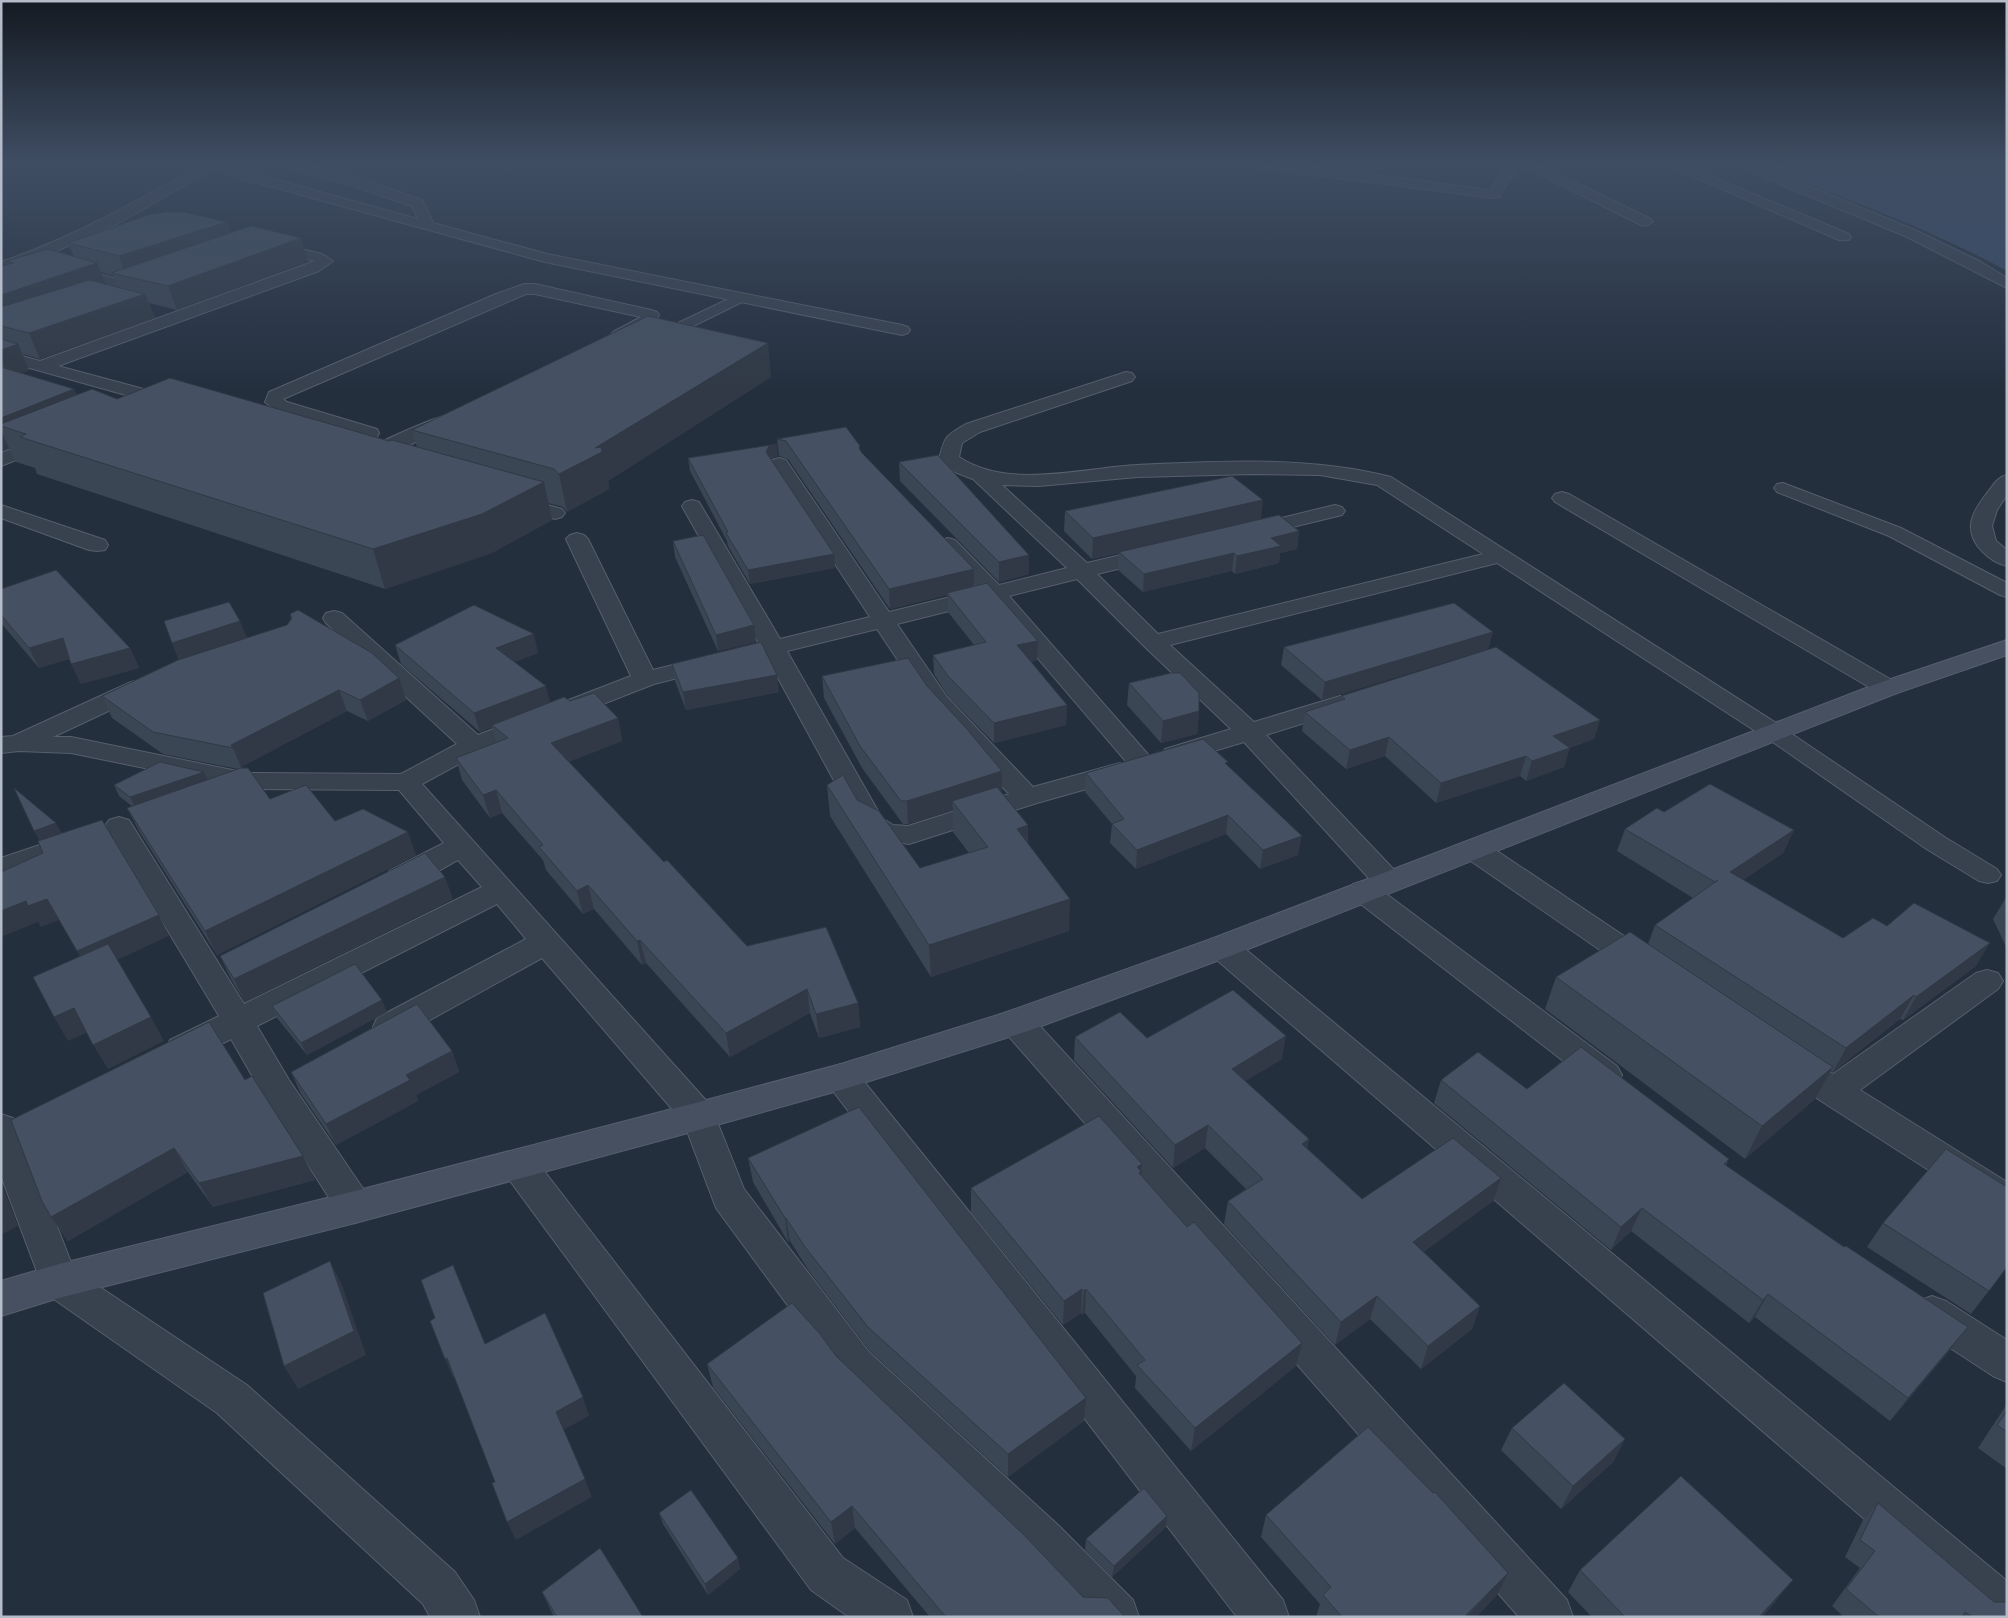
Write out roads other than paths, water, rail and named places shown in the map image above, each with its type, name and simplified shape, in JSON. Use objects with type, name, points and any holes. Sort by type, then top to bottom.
[{"type":"street","points":[[1,258],[50,239]]},
{"type":"street","points":[[1,267],[71,239]]},
{"type":"street","points":[[474,239],[545,258],[902,330]]},
{"type":"street","points":[[1923,239],[1972,263],[2007,284]]},
{"type":"street","points":[[1,355],[43,358],[70,356],[314,268],[326,261],[317,257],[257,243]]},
{"type":"street","points":[[28,257],[129,286]]},
{"type":"street","points":[[56,266],[83,257]]},
{"type":"street","points":[[105,295],[147,280]]},
{"type":"street","points":[[605,341],[648,320],[697,288]]},
{"type":"street","points":[[399,440],[370,434],[281,406],[274,402],[275,396],[492,301],[524,289],[664,308]]},
{"type":"street","points":[[151,311],[178,317]]},
{"type":"street","points":[[43,358],[153,397],[190,408]]},
{"type":"street","points":[[1126,377],[973,428],[953,440],[949,459],[958,467],[981,476],[1026,480],[1136,471],[1263,467],[1356,472],[1384,481],[1775,733]]},
{"type":"street","points":[[126,408],[153,397]]},
{"type":"street","points":[[366,458],[399,440],[416,436],[459,414]]},
{"type":"street","points":[[1,460],[64,434]]},
{"type":"street","points":[[337,449],[370,434]]},
{"type":"street","points":[[319,444],[391,465]]},
{"type":"street","points":[[779,464],[938,702],[1027,797]]},
{"type":"street","points":[[981,476],[1249,732],[1376,887],[1626,1091]]},
{"type":"street","points":[[2007,481],[1982,515],[1982,528],[1986,542],[2007,560]]},
{"type":"street","points":[[500,497],[555,513]]},
{"type":"street","points":[[1562,498],[1888,688]]},
{"type":"street","points":[[692,506],[871,824],[887,833],[909,835],[1027,797],[1143,765],[1360,698]]},
{"type":"street","points":[[1,511],[97,545]]},
{"type":"street","points":[[1231,535],[1335,511]]},
{"type":"street","points":[[933,529],[994,592],[1143,765]]},
{"type":"street","points":[[577,539],[645,679]]},
{"type":"street","points":[[10,744],[72,745],[247,781],[406,782],[474,745],[645,679],[1175,548]]},
{"type":"street","points":[[1153,642],[1500,556]]},
{"type":"street","points":[[334,618],[474,745]]},
{"type":"street","points":[[1,1299],[59,1281],[355,1207],[699,1116],[841,1077],[1016,1022],[1222,947],[1888,688],[2007,647]]},
{"type":"street","points":[[10,744],[164,679]]},
{"type":"street","points":[[201,797],[247,781]]},
{"type":"street","points":[[406,782],[699,1116],[729,1198],[856,1365],[1042,1541],[1116,1617]]},
{"type":"street","points":[[1,868],[146,816]]},
{"type":"street","points":[[119,826],[237,1022],[290,1082],[355,1207]]},
{"type":"street","points":[[375,890],[462,846]]},
{"type":"street","points":[[1475,850],[1670,982]]},
{"type":"street","points":[[156,1062],[500,890]]},
{"type":"street","points":[[364,1041],[546,942]]},
{"type":"street","points":[[1222,947],[2007,1610]]},
{"type":"street","points":[[209,974],[235,960]]},
{"type":"street","points":[[1833,1092],[1987,981]]},
{"type":"street","points":[[1016,1022],[1550,1617]]},
{"type":"street","points":[[1768,1048],[1833,1092],[2007,1201]]},
{"type":"street","points":[[841,1077],[1266,1617]]},
{"type":"street","points":[[12,1130],[59,1281],[232,1399],[439,1588],[457,1617]]},
{"type":"street","points":[[518,1164],[827,1574],[890,1617]]},
{"type":"street","points":[[1908,1297],[2007,1363]]},
{"type":"lane","points":[[647,344],[742,297]]},
{"type":"lane","points":[[1783,488],[1895,532],[2007,591]]},
{"type":"lane","points":[[1775,733],[1937,844],[1988,875]]},
{"type":"water","points":[[1941,239],[2007,239],[2007,271]]}]
